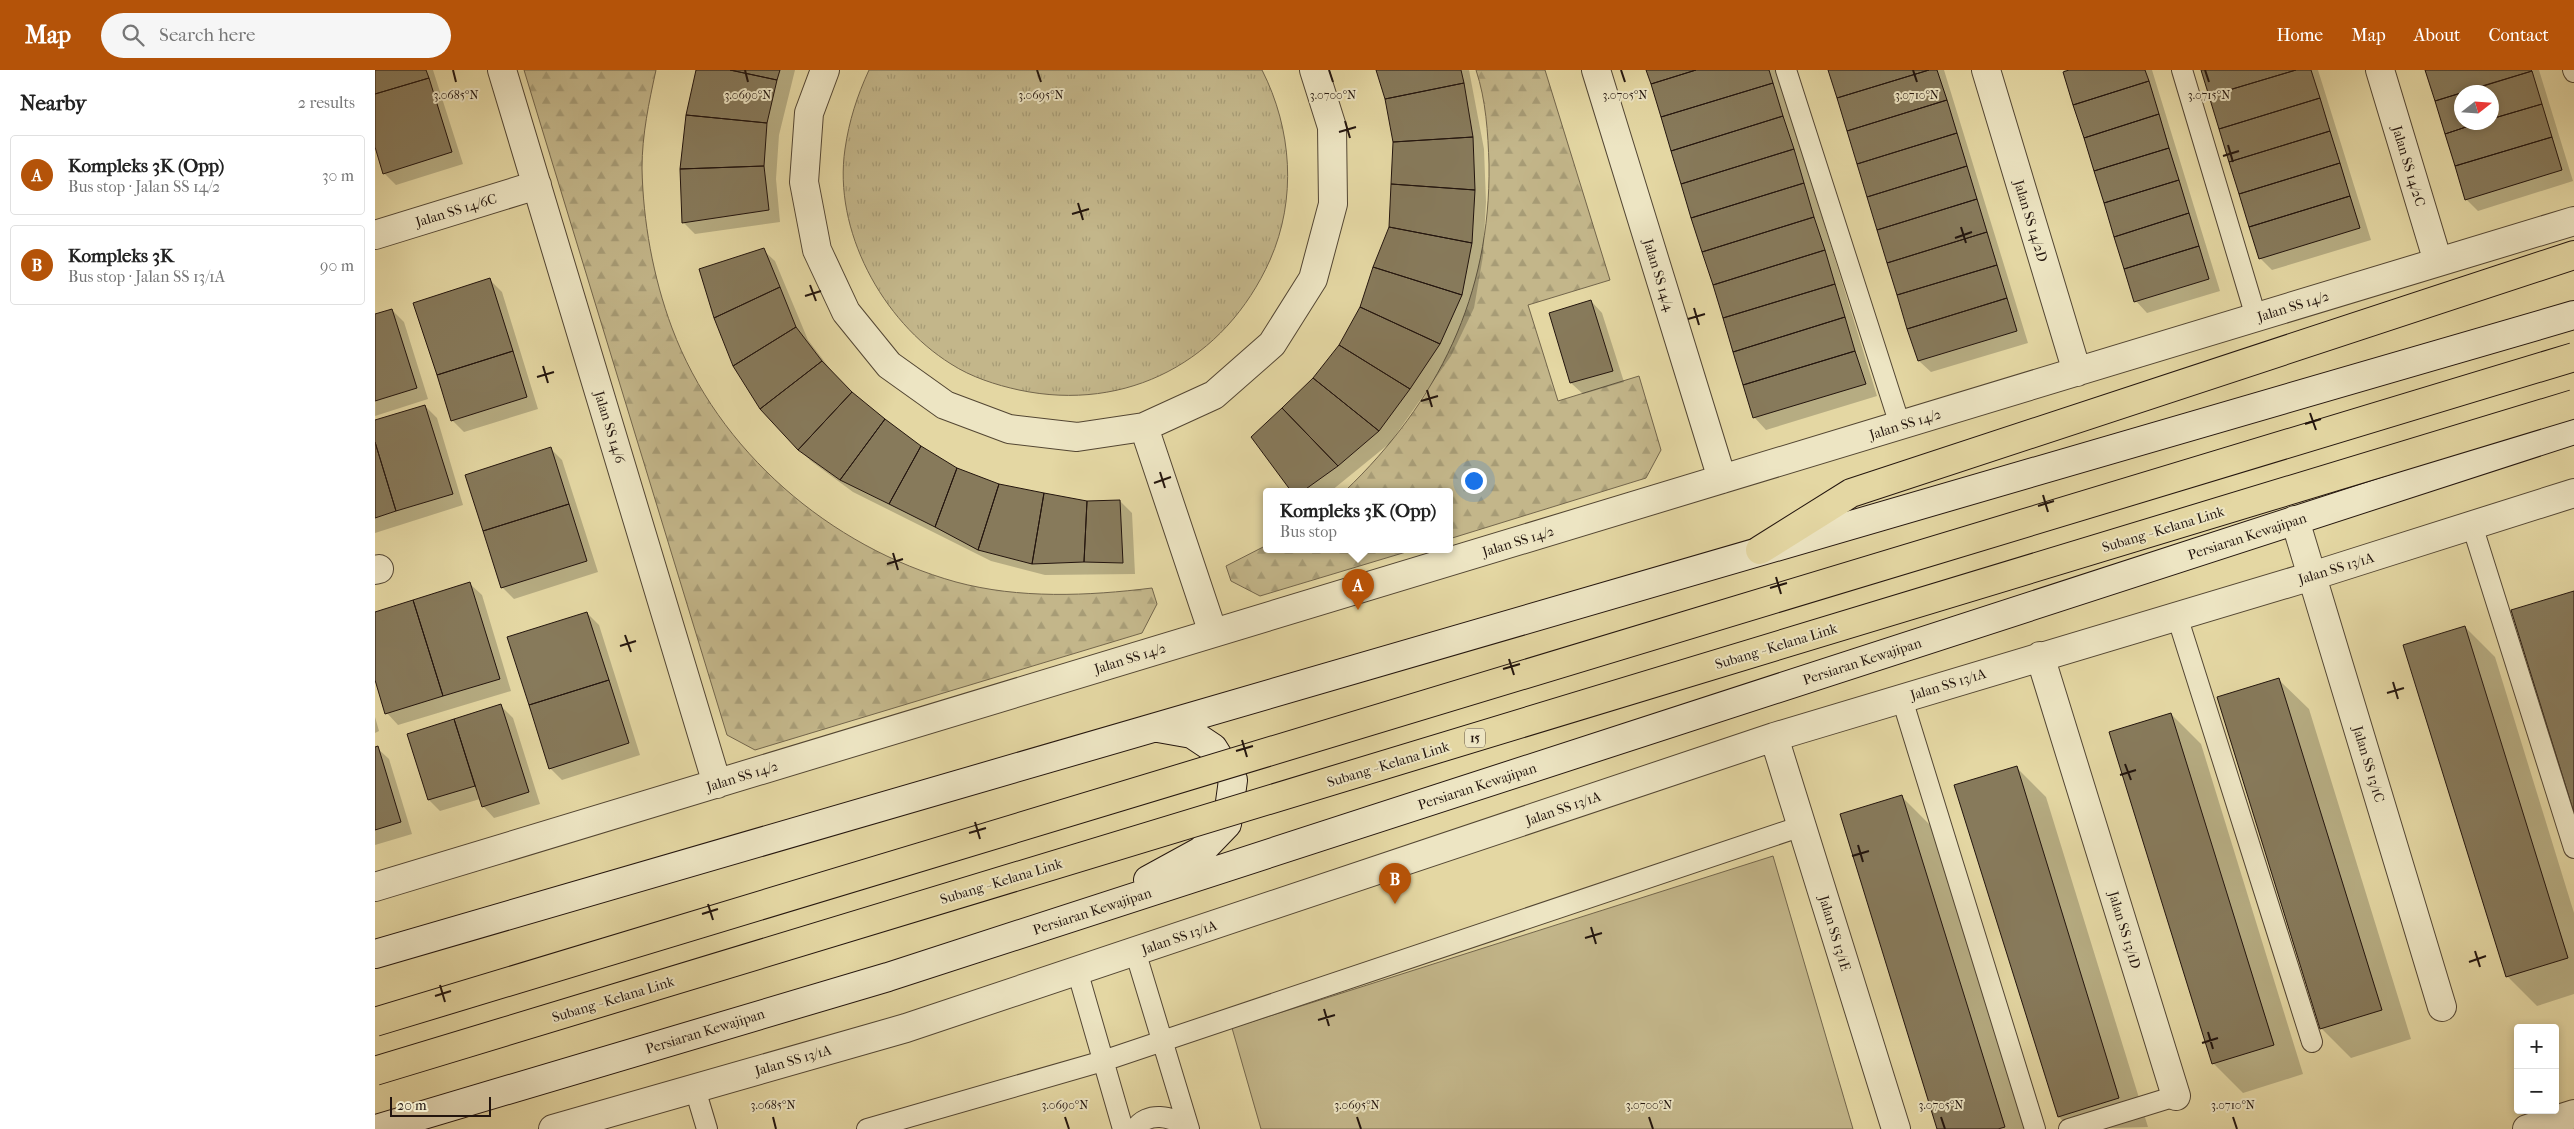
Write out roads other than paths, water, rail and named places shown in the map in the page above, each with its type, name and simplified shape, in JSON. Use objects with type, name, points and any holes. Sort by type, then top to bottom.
[{"type":"main road","points":[[1760,550],[1851,493],[2574,255]]},
{"type":"main road","points":[[375,1022],[2574,357]]},
{"type":"main road","name":"Subang - Kelana Link","points":[[375,1071],[2574,404]]},
{"type":"street","name":"Jalan SS 14/6","points":[[502,70],[717,784]]},
{"type":"street","points":[[825,70],[809,113],[804,182],[817,250],[846,312],[889,365],[945,405],[1009,429],[1077,437],[1144,427],[1214,395],[1271,344],[1313,279],[1333,204],[1332,127],[1314,70]]},
{"type":"street","name":"Jalan SS 14/4","points":[[1596,70],[1722,479]]},
{"type":"street","name":"Jalan SS 14/2D","points":[[1985,70],[2077,372]]},
{"type":"street","name":"Jalan SS 14/2C","points":[[2380,70],[2438,262]]},
{"type":"street","name":"Jalan SS 14/6C","points":[[375,235],[537,185]]},
{"type":"street","name":"Jalan SS 14/2","points":[[375,887],[2574,221]]},
{"type":"street","points":[[375,954],[2574,315]]},
{"type":"street","points":[[1144,427],[1213,633]]},
{"type":"street","name":"Persiaran Kewajipan","points":[[376,1129],[888,977],[1061,922],[2574,430]]},
{"type":"street","name":"Jalan SS 13/1A","points":[[553,1129],[906,1028],[1774,737],[2311,576],[2574,493]]},
{"type":"street","name":"Jalan SS 13/1C","points":[[2295,520],[2442,1007]]},
{"type":"street","name":"Jalan SS 13/1D","points":[[2040,656],[2176,1096]]},
{"type":"street","points":[[1061,922],[1201,851],[1227,824],[1233,780],[1213,748],[1191,734],[1156,727]]},
{"type":"street","name":"Jalan SS 13/1E","points":[[1774,737],[1896,1129]]},
{"type":"street","points":[[2527,1129],[2574,1114]]},
{"type":"lane","points":[[1786,70],[1900,425]]},
{"type":"lane","points":[[2182,70],[2257,317]]},
{"type":"lane","points":[[2472,525],[2574,848]]},
{"type":"lane","points":[[2177,616],[2312,1042]]},
{"type":"lane","points":[[1902,699],[2035,1129]]},
{"type":"lane","points":[[867,1129],[1103,1061],[1162,1042],[1802,826]]},
{"type":"lane","points":[[1135,951],[1187,1129]]},
{"type":"lane","points":[[1077,970],[1123,1129]]},
{"type":"lane","points":[[695,1089],[707,1129]]},
{"type":"lane","name":"Jalan SS 13/1D","points":[[2069,1129],[2176,1096]]},
{"type":"lane","points":[[1135,1129],[1146,1120],[1156,1117],[1176,1121],[1187,1129]]},
{"type":"place","name":"Kompleks 3K (Opp)","points":[[1358,610]]},
{"type":"place","name":"Kompleks 3K","points":[[1395,904]]}]
